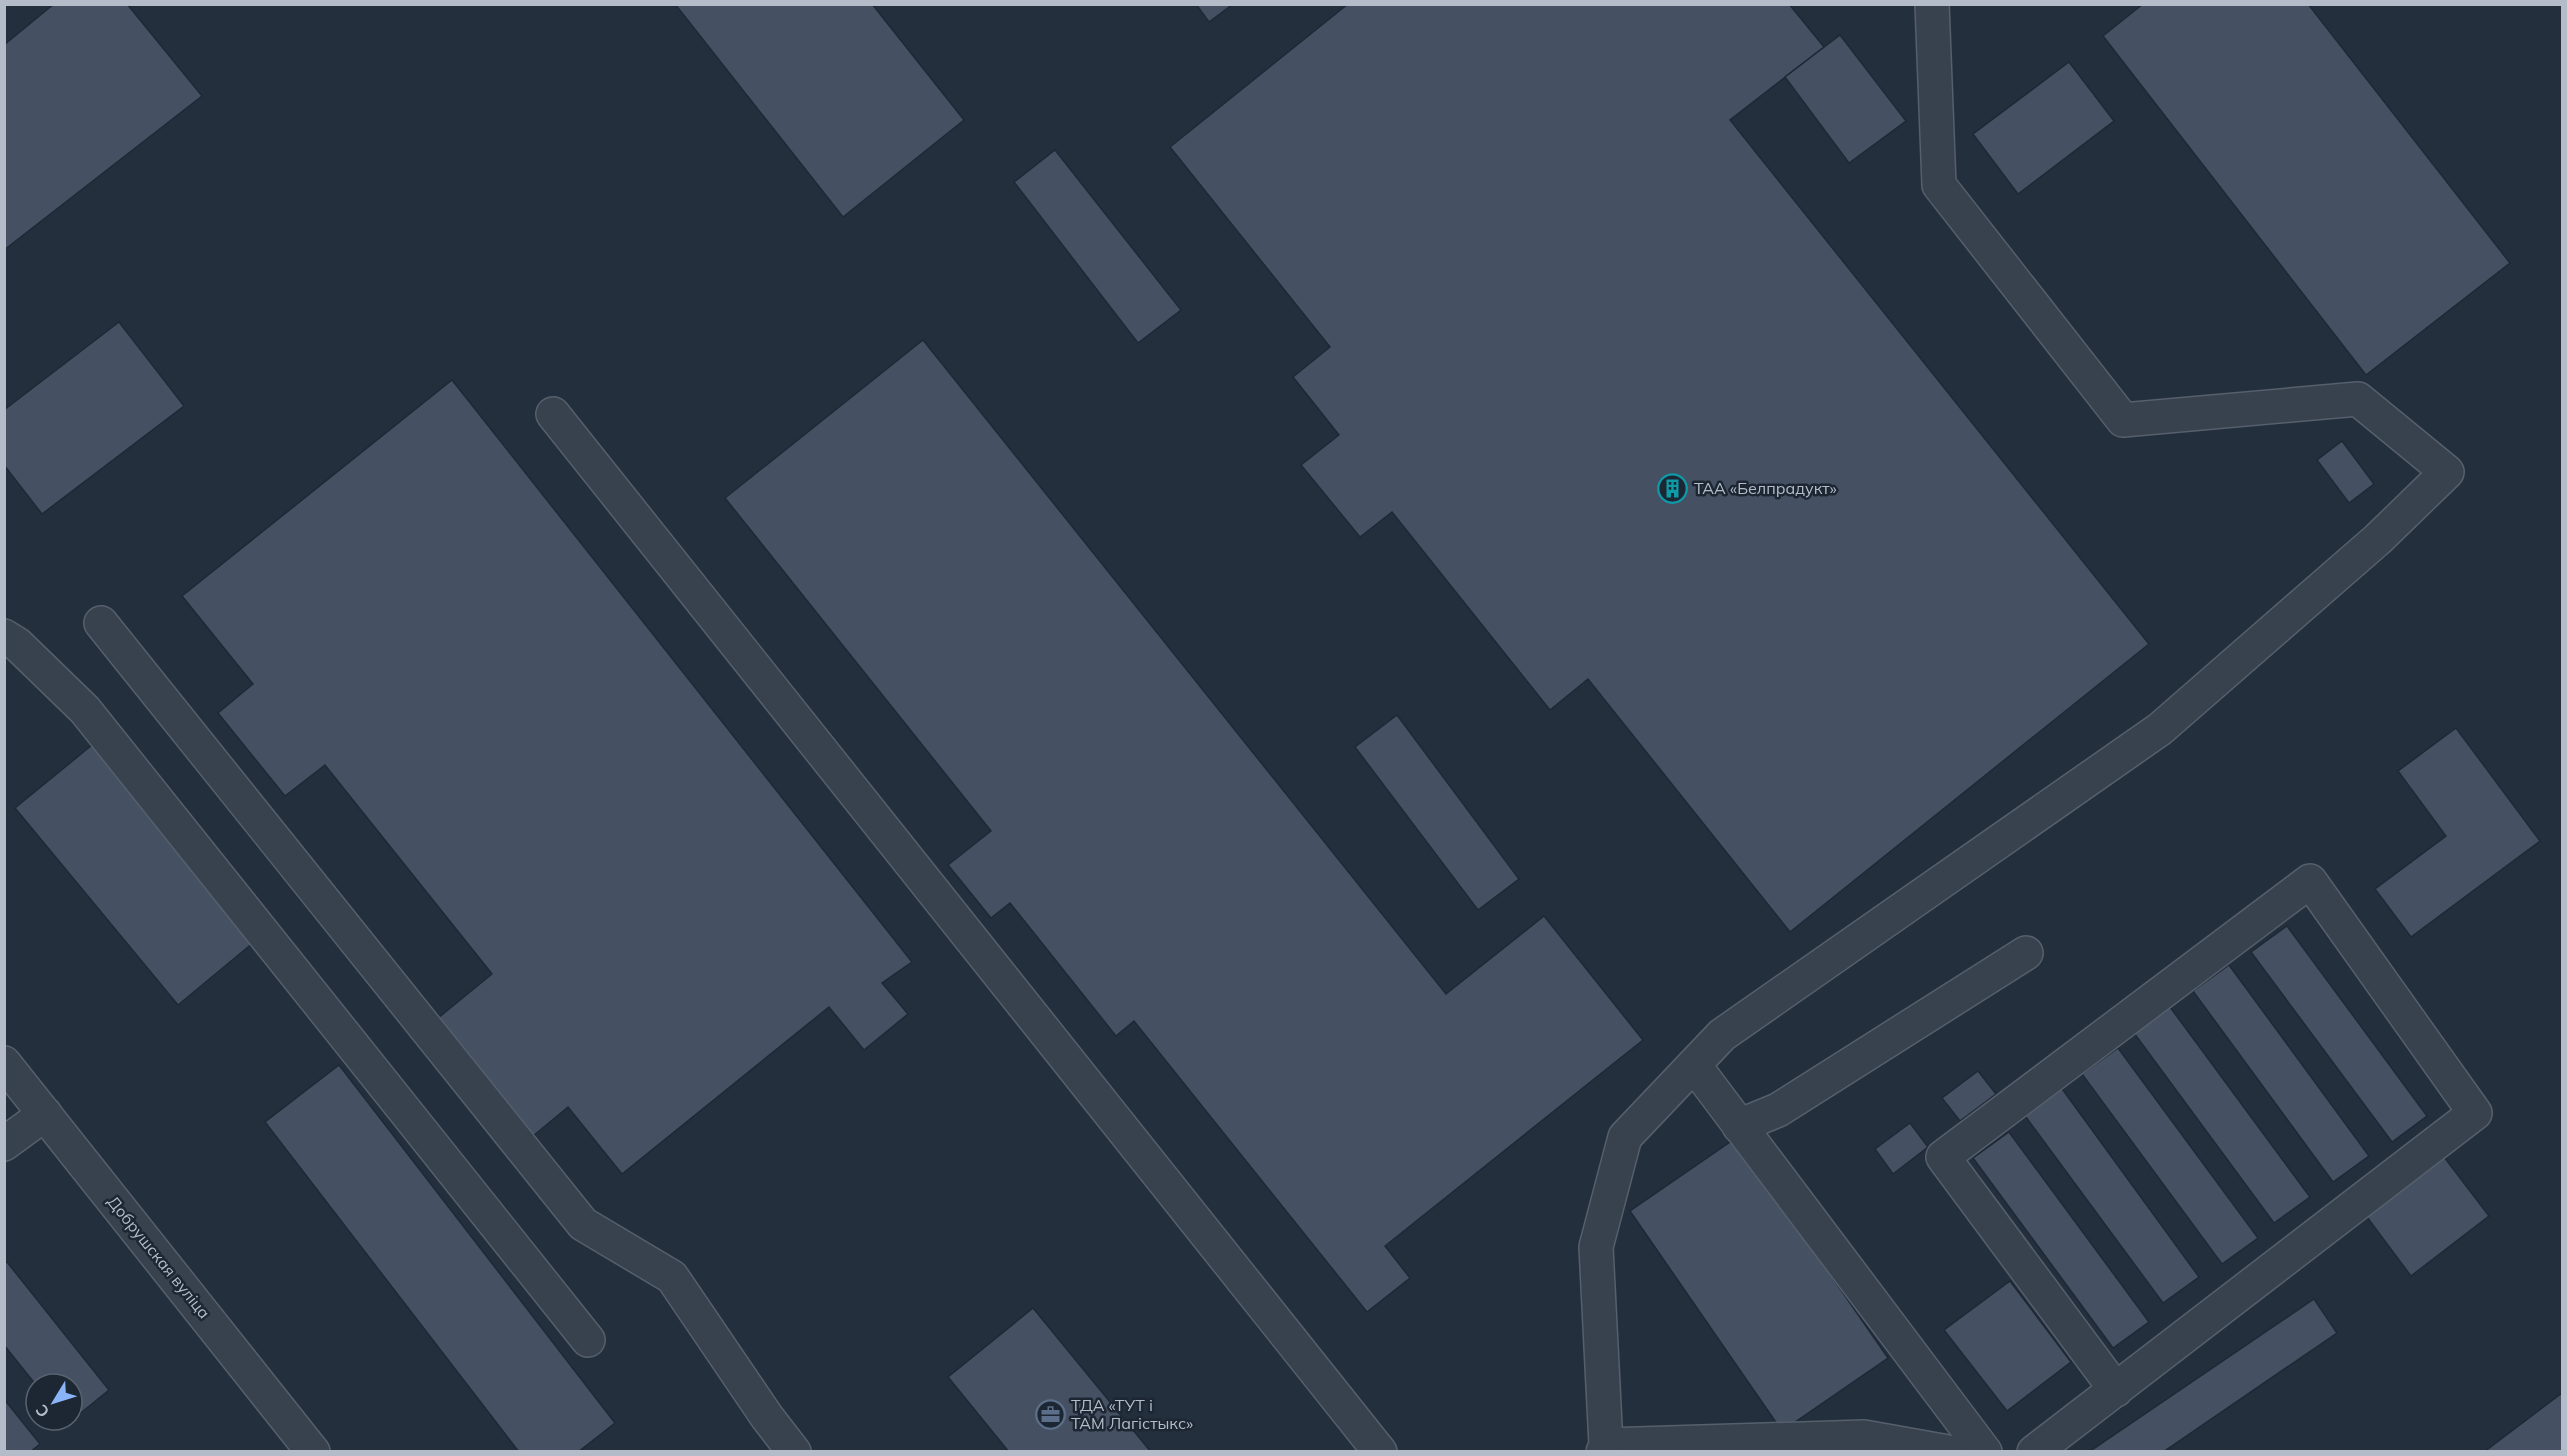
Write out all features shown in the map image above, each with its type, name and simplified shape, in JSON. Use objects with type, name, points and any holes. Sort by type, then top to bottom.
[{"type":"street","points":[[1932,4],[1940,185],[2123,420],[2358,399],[2447,472],[2378,539],[2160,729],[1722,1035],[1625,1137],[1596,1247],[1605,1448],[1864,1437],[1948,1452]]},
{"type":"street","points":[[553,414],[1380,1452]]},
{"type":"street","points":[[101,623],[583,1224],[672,1276],[767,1417],[794,1452]]},
{"type":"street","points":[[4,636],[17,644],[85,710],[588,1340]]},
{"type":"street","points":[[2034,1452],[2116,1389],[2475,1113],[2310,881],[1942,1157],[2116,1389]]},
{"type":"street","points":[[1739,1126],[1778,1110],[2026,953]]},
{"type":"street","name":"Добрушская вуліца","points":[[4,1063],[313,1452]]},
{"type":"street","points":[[1694,1065],[1984,1452]]},
{"type":"street","points":[[4,1144],[45,1114]]},
{"type":"building","points":[[54,4],[127,4],[202,96],[4,250],[4,45]]},
{"type":"building","points":[[675,4],[872,4],[964,120],[843,217]]},
{"type":"building","points":[[1196,4],[1233,4],[1209,22]]},
{"type":"building","name":"ТАА «Белпрадукт»","points":[[1348,4],[1789,4],[1824,47],[1730,120],[2149,644],[1790,932],[1588,679],[1550,710],[1392,512],[1360,537],[1301,465],[1339,435],[1293,377],[1330,347],[1170,147]]},
{"type":"building","points":[[2143,4],[2308,4],[2510,263],[2366,375],[2103,36]]},
{"type":"building","points":[[1840,35],[1906,121],[1849,163],[1785,77]]},
{"type":"building","points":[[2069,62],[2114,121],[2018,194],[1973,134]]},
{"type":"building","points":[[1055,150],[1181,310],[1138,343],[1014,182]]},
{"type":"building","points":[[119,322],[184,406],[42,514],[4,465],[4,410]]},
{"type":"building","points":[[923,340],[1446,994],[1544,916],[1643,1040],[1385,1246],[1410,1278],[1367,1312],[1134,1021],[1116,1036],[1010,903],[991,918],[948,865],[991,831],[725,498]]},
{"type":"building","points":[[452,380],[912,962],[882,983],[908,1014],[864,1050],[829,1007],[622,1174],[568,1107],[533,1136],[438,1018],[492,974],[325,765],[285,796],[218,713],[253,684],[182,596]]},
{"type":"building","points":[[2342,441],[2374,484],[2349,503],[2317,460]]},
{"type":"building","points":[[1397,715],[1519,879],[1478,910],[1355,747]]},
{"type":"building","points":[[2456,728],[2540,841],[2411,937],[2375,889],[2446,836],[2398,771]]},
{"type":"building","points":[[92,745],[254,942],[178,1005],[15,808]]},
{"type":"building","points":[[2287,926],[2427,1116],[2392,1142],[2251,952]]},
{"type":"building","points":[[2229,965],[2369,1156],[2333,1182],[2193,991]]},
{"type":"building","points":[[2170,1007],[2310,1197],[2274,1223],[2134,1033]]},
{"type":"building","points":[[2118,1048],[2258,1238],[2222,1264],[2082,1074]]},
{"type":"building","points":[[339,1065],[615,1423],[578,1452],[519,1452],[265,1122]]},
{"type":"building","points":[[1978,1071],[1996,1094],[1960,1121],[1942,1098]]},
{"type":"building","points":[[2060,1086],[2199,1277],[2163,1303],[2023,1113]]},
{"type":"building","points":[[1910,1123],[1928,1147],[1893,1174],[1875,1149]]},
{"type":"building","points":[[2009,1132],[2149,1322],[2113,1348],[1973,1158]]},
{"type":"building","points":[[1736,1138],[1888,1358],[1782,1431],[1630,1211]]},
{"type":"building","points":[[2441,1153],[2489,1216],[2411,1276],[2364,1213]]},
{"type":"building","points":[[7,1262],[109,1390],[84,1410],[84,1372],[26,1372],[4,1345],[4,1264]]},
{"type":"building","points":[[2010,1281],[2071,1362],[2007,1411],[1944,1330]]},
{"type":"building","points":[[2314,1299],[2337,1333],[2163,1452],[2089,1452]]},
{"type":"building","name":"ТДА «ТУТ і ТАМ Лагістыкс»","points":[[1033,1308],[1151,1452],[1009,1452],[948,1377]]},
{"type":"building","points":[[2562,1393],[2562,1452],[2484,1452]]},
{"type":"building","points":[[4,1399],[24,1424],[24,1432],[30,1432],[40,1444],[30,1452],[4,1452]]},
{"type":"place","name":"ТАА «Белпрадукт»","points":[[1673,488]]},
{"type":"place","name":"ТДА «ТУТ і ТАМ Лагістыкс»","points":[[1050,1414]]}]
